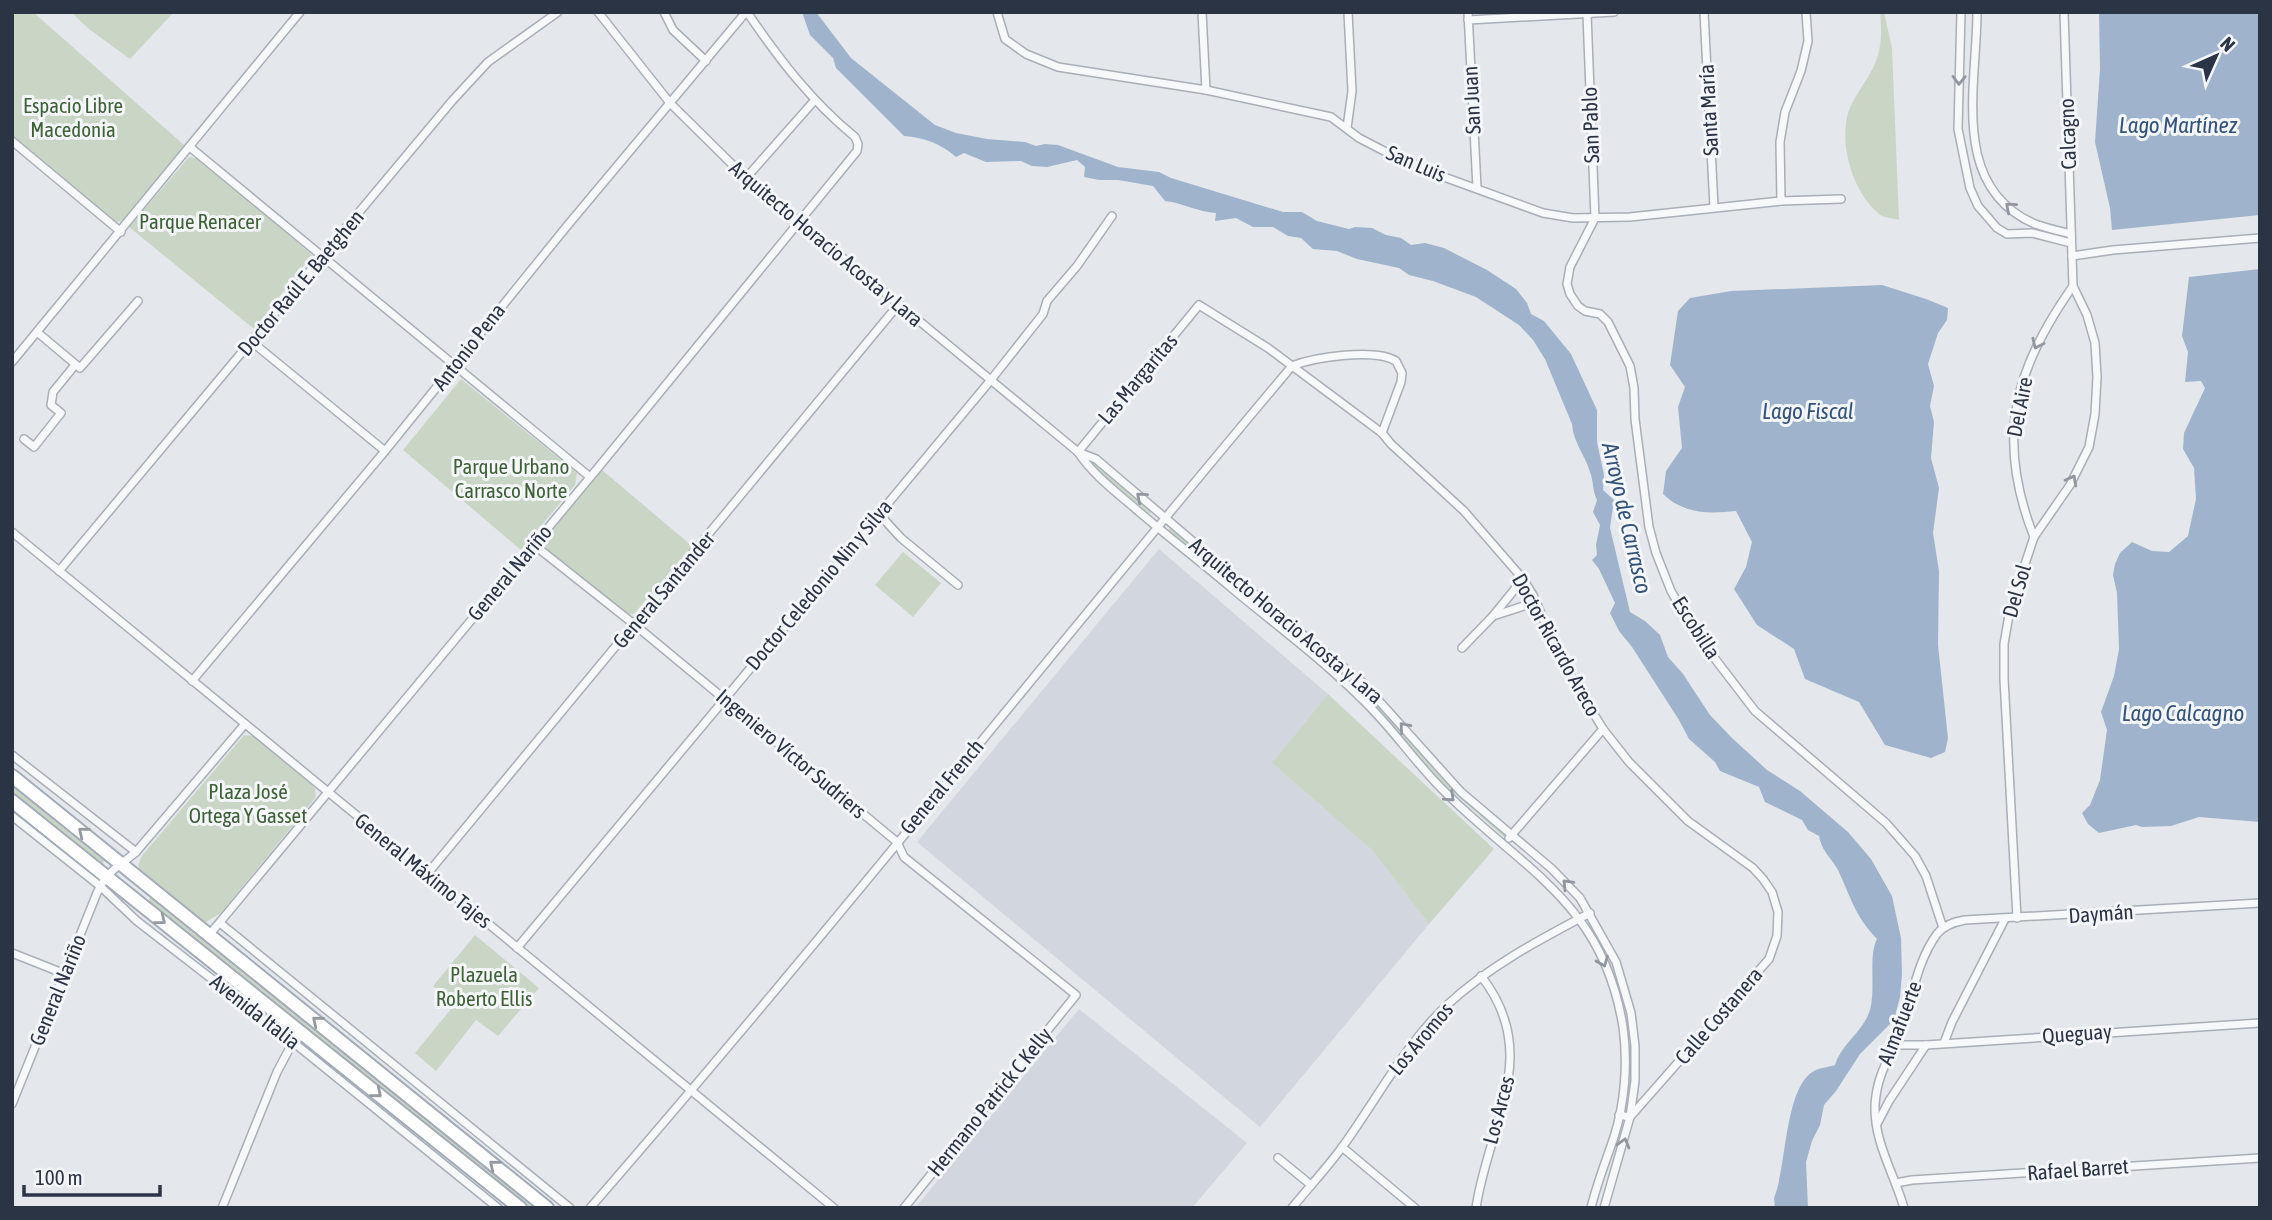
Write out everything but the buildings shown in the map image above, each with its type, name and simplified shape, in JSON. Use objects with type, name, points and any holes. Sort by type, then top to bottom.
[{"type":"main road","name":"Avenida Italia","points":[[12,776],[547,1208]]},
{"type":"main road","name":"Avenida Italia","points":[[12,802],[103,881],[132,897],[520,1208]]},
{"type":"street","points":[[12,362],[191,148],[300,12]]},
{"type":"street","name":"Doctor Raúl E. Baetghen","points":[[59,572],[452,101],[482,68],[558,12]]},
{"type":"street","name":"Arquitecto Horacio Acosta y Lara","points":[[598,12],[670,103],[746,178],[1078,452],[1091,471],[1362,698],[1443,790],[1555,888],[1580,918],[1605,965],[1623,1026],[1625,1069],[1619,1115],[1591,1208]]},
{"type":"street","points":[[664,12],[673,30],[706,61]]},
{"type":"street","points":[[746,12],[780,60],[814,101],[746,178]]},
{"type":"street","name":"Antonio Pena","points":[[192,681],[386,451],[505,301],[746,12]]},
{"type":"street","name":"San Luis","points":[[997,12],[1005,39],[1026,54],[1058,67],[1206,90],[1331,117],[1359,138],[1384,151],[1543,213],[1573,218],[1630,217],[1781,201],[1841,199]]},
{"type":"street","points":[[1202,12],[1206,90]]},
{"type":"street","points":[[1347,128],[1352,92],[1348,12]]},
{"type":"street","points":[[1468,16],[1614,12]]},
{"type":"street","name":"Santa María","points":[[1704,12],[1714,207]]},
{"type":"street","points":[[1781,201],[1780,142],[1785,112],[1801,71],[1808,41],[1806,12]]},
{"type":"street","points":[[1961,12],[1958,129],[1970,188],[1978,206],[1987,218],[2007,234],[2032,233],[2071,243]]},
{"type":"street","points":[[1977,12],[1972,81],[1973,127],[1986,181],[2014,212],[2035,224],[2071,234]]},
{"type":"street","name":"Calcagno","points":[[2064,12],[2073,286]]},
{"type":"street","name":"San Pablo","points":[[1587,14],[1595,218],[1587,235]]},
{"type":"street","name":"San Juan","points":[[1468,16],[1477,188]]},
{"type":"street","name":"General Nariño","points":[[211,934],[857,151],[855,137],[814,101]]},
{"type":"street","points":[[1958,129],[1973,127]]},
{"type":"street","points":[[12,141],[121,232]]},
{"type":"street","points":[[191,148],[590,477]]},
{"type":"street","name":"Doctor Celedonio Nin y Silva","points":[[517,948],[990,381],[1043,314],[1047,301],[1112,216]]},
{"type":"street","name":"Escobilla","points":[[1587,235],[1570,267],[1567,284],[1578,306],[1585,311],[1600,314],[1608,322],[1630,366],[1648,527],[1671,591],[1696,634],[1755,711],[1886,823],[1915,856],[1934,896],[1943,928]]},
{"type":"street","points":[[2072,256],[2260,238]]},
{"type":"street","name":"Del Aire","points":[[2034,537],[2022,506],[2016,479],[2012,452],[2014,420],[2019,394],[2035,347],[2073,286]]},
{"type":"street","name":"Del Sol","points":[[2017,918],[2004,652],[2010,609],[2034,537],[2070,485],[2089,447],[2095,414],[2095,343],[2087,315],[2073,286]]},
{"type":"street","points":[[37,332],[80,368],[138,301]]},
{"type":"street","name":"General Santander","points":[[428,873],[898,305]]},
{"type":"street","name":"Doctor Ricardo Areco","points":[[1199,305],[1292,366],[1382,433],[1464,511],[1523,579],[1560,658],[1603,729],[1629,762],[1688,821],[1754,868],[1773,892]]},
{"type":"street","name":"Las Margaritas","points":[[1078,452],[1199,305]]},
{"type":"street","points":[[252,342],[386,451]]},
{"type":"street","points":[[1292,366],[1323,357],[1381,355],[1396,361],[1402,373],[1401,382],[1382,433]]},
{"type":"street","points":[[24,439],[34,447],[61,413],[51,405],[53,392],[75,365]]},
{"type":"street","name":"General French","points":[[590,1208],[692,1090],[1292,366]]},
{"type":"street","name":"Arquitecto Horacio Acosta y Lara","points":[[1078,452],[1096,459],[1363,683],[1455,786],[1567,883],[1590,913],[1616,962],[1631,1013],[1635,1081],[1630,1117],[1604,1208]]},
{"type":"street","points":[[879,514],[901,538],[958,585]]},
{"type":"street","name":"General Máximo Tajes","points":[[12,532],[834,1208]]},
{"type":"street","name":"Ingeniero Víctor Sudriers","points":[[533,544],[897,842],[904,857],[1076,995]]},
{"type":"street","points":[[1462,649],[1523,579]]},
{"type":"street","points":[[1247,601],[1254,593]]},
{"type":"street","points":[[1493,616],[1536,602]]},
{"type":"street","points":[[103,881],[120,862],[135,852],[245,724]]},
{"type":"street","points":[[1505,843],[1603,729]]},
{"type":"street","points":[[12,755],[135,852]]},
{"type":"street","name":"Avenida Italia","points":[[12,816],[103,881],[138,921],[498,1208]]},
{"type":"street","name":"General Nariño","points":[[12,1104],[103,881]]},
{"type":"street","points":[[132,897],[144,882]]},
{"type":"street","name":"Calle Costanera","points":[[1630,1117],[1769,959],[1779,923],[1773,892]]},
{"type":"street","name":"Daymán","points":[[1943,928],[1965,920],[2260,903]]},
{"type":"street","name":"Los Aromos","points":[[1292,1208],[1342,1147],[1406,1051],[1447,1006],[1480,976],[1510,956],[1590,913]]},
{"type":"street","points":[[1944,1043],[2005,919]]},
{"type":"street","points":[[220,923],[570,1208]]},
{"type":"street","name":"Almafuerte","points":[[1904,1208],[1881,1149],[1875,1106],[1881,1071],[1894,1045],[1929,948],[1943,928]]},
{"type":"street","points":[[12,953],[65,974]]},
{"type":"street","name":"Los Arces","points":[[1476,1208],[1511,1073],[1511,1052],[1504,1023],[1489,987],[1480,976]]},
{"type":"street","name":"Hermano Patrick C Kelly","points":[[904,1208],[1076,995]]},
{"type":"street","name":"Queguay","points":[[1894,1045],[2260,1023]]},
{"type":"street","points":[[222,1208],[277,1072],[293,1042],[305,1035]]},
{"type":"street","name":"Almafuerte","points":[[1877,1124],[1926,1045]]},
{"type":"street","points":[[1619,1115],[1630,1117]]},
{"type":"street","points":[[1342,1147],[1415,1208]]},
{"type":"street","points":[[1278,1158],[1311,1185]]},
{"type":"street","name":"Rafael Barret","points":[[1896,1183],[2260,1158]]},
{"type":"shaded area","points":[[1159,549],[1328,694],[1272,763],[1373,851],[1429,924],[1260,1127],[917,842]]},
{"type":"shaded area","points":[[1079,1009],[1247,1143],[1192,1208],[915,1208]]},
{"type":"green space","name":"Espacio Libre Macedonia","points":[[12,12],[33,12],[184,145],[124,220],[114,223],[12,138]]},
{"type":"green space","points":[[71,12],[174,12],[130,59]]},
{"type":"green space","points":[[1880,12],[1884,12],[1892,48],[1899,220],[1882,216],[1870,205],[1857,184],[1846,148],[1847,116],[1879,53]]},
{"type":"green space","name":"Parque Renacer","points":[[189,157],[200,159],[312,255],[254,329],[129,227]]},
{"type":"green space","name":"Parque Urbano Carrasco Norte","points":[[461,379],[577,473],[575,485],[521,550],[403,450]]},
{"type":"green space","points":[[1090,459],[1151,511],[1150,514],[1090,465]]},
{"type":"green space","points":[[602,470],[692,546],[634,614],[625,613],[544,544],[548,533]]},
{"type":"green space","points":[[1171,528],[1246,592],[1170,533],[1168,530]]},
{"type":"green space","points":[[903,552],[941,583],[913,617],[875,585]]},
{"type":"green space","points":[[1255,598],[1362,686],[1404,731],[1443,779],[1506,834],[1504,837],[1439,780],[1360,690],[1253,601]]},
{"type":"green space","points":[[1328,694],[1494,849],[1429,924],[1373,851],[1272,763]]},
{"type":"green space","name":"Plaza José Ortega Y Gasset","points":[[244,735],[253,736],[308,781],[315,789],[316,797],[221,913],[206,922],[197,918],[141,872],[138,865],[142,856]]},
{"type":"green space","points":[[12,782],[106,858],[105,861],[103,863],[97,860],[12,793]]},
{"type":"green space","points":[[152,895],[541,1208],[530,1208],[151,904],[149,900]]},
{"type":"green space","points":[[1589,921],[1612,965],[1625,1012],[1630,1060],[1627,1110],[1623,1109],[1627,1052],[1601,948]]},
{"type":"green space","name":"Plazuela Roberto Ellis","points":[[475,935],[539,988],[498,1036],[476,1020],[436,1071],[415,1053],[455,1004],[433,986]]},
{"type":"water","points":[[802,12],[816,12],[851,58],[935,125],[956,133],[987,139],[1025,142],[1036,146],[1058,145],[1118,167],[1159,172],[1283,212],[1302,212],[1317,221],[1349,229],[1372,228],[1401,238],[1411,245],[1425,243],[1444,248],[1487,270],[1516,289],[1527,303],[1531,314],[1544,321],[1571,354],[1597,410],[1597,442],[1604,475],[1603,490],[1614,500],[1610,528],[1630,612],[1660,635],[1668,657],[1683,674],[1710,715],[1732,738],[1767,770],[1800,791],[1848,832],[1871,859],[1892,896],[1901,938],[1902,974],[1894,1020],[1860,1054],[1824,1105],[1820,1125],[1806,1162],[1808,1208],[1775,1208],[1774,1198],[1792,1111],[1804,1080],[1816,1070],[1835,1065],[1842,1050],[1867,1018],[1872,1001],[1873,954],[1877,939],[1858,914],[1819,836],[1808,830],[1802,820],[1765,802],[1759,787],[1720,771],[1715,762],[1689,739],[1632,647],[1619,631],[1610,613],[1615,603],[1592,560],[1597,555],[1600,525],[1593,512],[1597,500],[1591,476],[1545,359],[1533,340],[1519,325],[1476,297],[1409,275],[1399,268],[1357,259],[1337,251],[1313,249],[1301,238],[1288,236],[1273,227],[1253,227],[1236,218],[1215,221],[1216,213],[1165,201],[1153,186],[1084,177],[1085,167],[1077,160],[1047,167],[1032,166],[1021,161],[986,162],[964,153],[956,157],[932,142],[904,136],[836,68],[833,58],[810,35]]},
{"type":"water","name":"Lago Martínez","points":[[2099,12],[2260,12],[2260,215],[2112,230],[2110,208],[2095,142],[2100,69]]},
{"type":"water","name":"Lago Calcagno","points":[[2260,269],[2260,822],[2199,817],[2171,826],[2136,825],[2099,833],[2088,824],[2082,813],[2090,805],[2100,780],[2107,730],[2101,712],[2114,676],[2119,649],[2117,593],[2113,575],[2115,564],[2120,553],[2132,542],[2152,551],[2169,552],[2188,536],[2196,499],[2194,468],[2183,449],[2184,433],[2205,388],[2201,381],[2185,382],[2188,352],[2182,336],[2189,277]]},
{"type":"water","name":"Lago Fiscal","points":[[1882,285],[1948,308],[1947,320],[1938,333],[1928,364],[1934,386],[1930,406],[1934,422],[1931,458],[1939,488],[1933,533],[1939,571],[1938,645],[1948,738],[1945,752],[1931,758],[1885,745],[1859,702],[1805,679],[1794,649],[1757,625],[1734,589],[1746,567],[1752,542],[1736,511],[1688,509],[1663,494],[1666,471],[1682,448],[1678,407],[1685,387],[1670,365],[1678,311],[1690,298],[1731,291]]},
{"type":"water label","name":"Arroyo de Carrasco","points":[[1627,518]]}]
